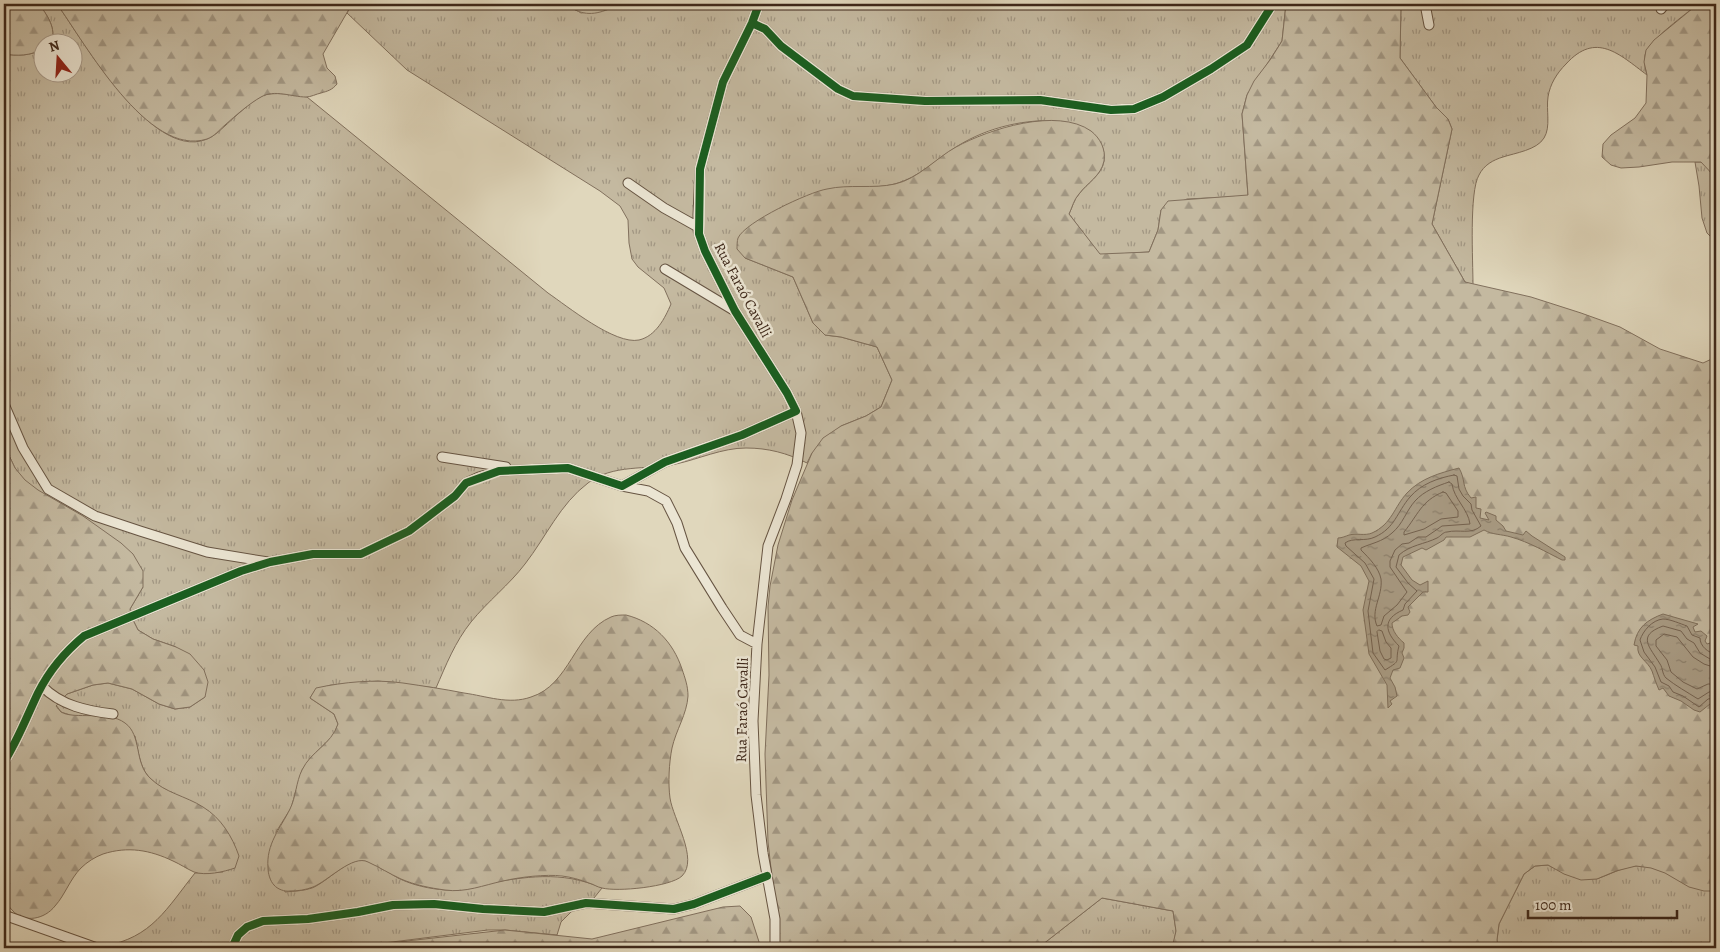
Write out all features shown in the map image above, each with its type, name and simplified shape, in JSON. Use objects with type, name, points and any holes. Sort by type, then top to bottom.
[{"type":"street","name":"Rua Faraó Cavalli","points":[[759,4],[752,23],[723,82],[700,169],[698,227],[705,252],[735,311],[788,393],[796,411],[801,433],[797,465],[768,546],[757,644],[753,722],[756,795],[775,919],[775,948]]},
{"type":"street","points":[[752,23],[765,29],[781,46],[838,89],[853,96],[870,99],[1040,100],[1111,110],[1134,109],[1163,97],[1211,69],[1246,45],[1273,4]]},
{"type":"street","points":[[1425,4],[1430,25]]},
{"type":"street","points":[[628,183],[664,208],[698,227]]},
{"type":"street","points":[[665,269],[735,311]]},
{"type":"street","points":[[4,404],[23,448],[48,489],[95,516],[140,532],[207,552],[270,562]]},
{"type":"street","points":[[622,486],[665,462],[742,435],[796,411]]},
{"type":"street","points":[[442,457],[524,470]]},
{"type":"street","points":[[4,762],[13,748],[42,686],[57,664],[73,645],[84,636],[241,571],[270,562],[313,554],[361,554],[409,531],[455,496],[466,483],[499,471],[568,468],[622,486],[648,491],[666,501],[677,522],[685,548],[712,592],[740,635],[757,644]]},
{"type":"street","points":[[42,686],[59,699],[79,708],[114,714]]},
{"type":"street","points":[[232,948],[238,935],[247,927],[263,921],[308,920],[401,905],[434,904],[544,912],[586,902],[674,909],[694,904],[767,876]]},
{"type":"street","points":[[4,915],[96,948]]},
{"type":"green space","points":[[4,4],[39,4],[48,17],[53,32],[32,32],[32,53],[4,54]]},
{"type":"green space","points":[[39,4],[57,4],[76,32],[53,32],[48,17]]},
{"type":"green space","points":[[57,4],[352,4],[323,54],[327,68],[335,76],[337,84],[333,88],[308,97],[277,93],[266,95],[247,106],[215,135],[207,139],[185,140],[163,131],[141,115],[101,69],[82,41],[82,32],[76,32]]},
{"type":"green space","points":[[352,4],[566,4],[581,13],[609,9],[612,4],[1286,4],[1282,41],[1247,95],[1242,114],[1248,196],[1187,199],[1161,210],[1158,230],[1149,252],[1100,255],[1069,214],[1077,196],[1103,166],[1104,155],[1101,144],[1095,135],[1080,127],[1054,121],[1041,121],[1001,127],[976,136],[953,149],[919,173],[898,183],[880,186],[849,187],[745,258],[793,277],[813,323],[825,335],[841,337],[877,347],[892,380],[881,407],[866,416],[841,426],[812,453],[807,463],[792,456],[770,450],[737,448],[676,464],[619,470],[597,477],[588,483],[578,491],[561,511],[525,564],[465,630],[447,662],[436,688],[378,681],[331,685],[316,689],[310,698],[334,714],[338,724],[334,735],[311,757],[302,770],[291,808],[276,832],[285,892],[312,888],[344,866],[358,860],[364,860],[376,865],[403,880],[421,886],[440,889],[455,890],[528,877],[572,879],[602,888],[594,898],[571,912],[561,922],[557,935],[488,930],[344,948],[53,948],[104,946],[135,936],[157,920],[195,873],[223,872],[202,807],[159,786],[148,776],[141,762],[135,736],[61,712],[56,705],[67,694],[93,685],[108,683],[132,689],[159,704],[175,709],[190,707],[205,697],[176,647],[153,639],[138,630],[131,616],[130,609],[143,587],[24,480],[15,468],[4,445],[4,54],[24,55],[32,53],[32,82],[82,82],[82,42],[104,73],[126,99],[149,121],[172,137],[195,142],[217,133],[251,103],[262,96],[284,94],[307,97],[548,293],[605,331],[617,337],[639,340],[655,331],[671,304],[664,288],[638,267],[632,259],[628,220],[620,206],[600,191],[407,70],[347,13]]},
{"type":"green space","points":[[566,4],[612,4],[609,9],[597,13],[586,13]]},
{"type":"green space","points":[[1286,4],[1401,4],[1400,58],[1436,107],[1448,119],[1452,129],[1432,224],[1465,282],[1531,297],[1581,313],[1620,327],[1660,349],[1703,363],[1716,357],[1716,891],[1704,891],[1689,887],[1665,873],[1651,868],[1636,866],[1616,871],[1597,879],[1581,880],[1564,874],[1548,865],[1535,866],[1524,874],[1499,924],[1498,948],[1172,948],[1176,931],[1173,911],[1102,898],[1038,948],[772,948],[772,877],[768,842],[765,754],[769,675],[768,607],[778,545],[792,500],[812,453],[823,438],[841,426],[866,416],[881,407],[892,380],[877,347],[841,337],[825,335],[813,323],[793,277],[745,258],[737,249],[738,238],[743,231],[764,216],[818,191],[895,184],[911,178],[956,147],[970,140],[1023,123],[1060,121],[1077,124],[1091,131],[1100,140],[1104,152],[1104,161],[1100,171],[1077,196],[1069,214],[1100,254],[1149,252],[1158,230],[1161,210],[1168,201],[1248,195],[1242,114],[1247,95],[1254,81],[1282,41]]},
{"type":"green space","points":[[1401,4],[1698,4],[1661,34],[1649,47],[1645,58],[1647,75],[1617,54],[1597,47],[1577,54],[1560,71],[1552,83],[1549,92],[1547,129],[1541,142],[1531,148],[1492,161],[1483,168],[1479,175],[1473,211],[1473,285],[1465,282],[1432,224],[1452,129],[1448,119],[1436,107],[1400,58]]},
{"type":"green space","points":[[1698,4],[1716,4],[1716,178],[1701,162],[1672,162],[1621,168],[1611,165],[1602,157],[1603,144],[1611,135],[1635,118],[1646,103],[1647,75],[1644,62],[1646,50],[1654,40]]},
{"type":"green space","points":[[1695,162],[1702,162],[1716,178],[1716,242],[1707,233],[1702,218]]},
{"type":"green space","points":[[4,445],[15,468],[25,480],[38,490],[83,516],[133,554],[143,571],[143,587],[130,609],[131,616],[138,630],[153,639],[190,654],[204,670],[208,682],[205,697],[190,707],[175,709],[159,704],[132,689],[108,683],[93,685],[67,694],[56,706],[61,712],[67,714],[110,717],[125,723],[134,735],[142,765],[150,778],[169,791],[209,811],[225,828],[239,856],[235,868],[204,874],[194,872],[156,854],[139,850],[121,850],[94,858],[81,868],[55,906],[40,917],[22,917],[12,910],[5,900]]},
{"type":"green space","points":[[626,615],[654,628],[668,642],[678,659],[687,685],[687,703],[672,748],[669,773],[670,798],[684,839],[688,860],[682,876],[676,880],[655,886],[609,889],[572,878],[548,875],[517,878],[467,890],[452,891],[412,883],[368,862],[362,861],[340,869],[313,887],[299,891],[281,890],[273,883],[268,868],[271,844],[292,804],[302,770],[310,758],[331,737],[338,724],[334,714],[310,698],[316,688],[337,684],[381,681],[498,699],[523,699],[544,691],[555,682],[588,635],[599,625],[613,616]]},
{"type":"green space","points":[[1548,865],[1573,875],[1594,879],[1626,868],[1645,866],[1716,891],[1716,948],[1498,948],[1499,924],[1524,874],[1535,866]]},
{"type":"green space","points":[[1102,898],[1173,911],[1176,931],[1173,947],[1038,948]]},
{"type":"green space","points":[[740,906],[751,917],[761,948],[344,948],[505,930],[592,939],[723,907]]},
{"type":"water","points":[[1459,468],[1468,494],[1471,498],[1476,497],[1476,508],[1481,509],[1480,518],[1489,520],[1486,512],[1496,516],[1496,520],[1506,531],[1523,535],[1526,531],[1565,557],[1565,560],[1518,539],[1484,530],[1470,537],[1446,537],[1426,550],[1422,548],[1403,557],[1401,565],[1412,580],[1420,585],[1428,581],[1428,592],[1423,592],[1408,607],[1410,612],[1408,615],[1402,616],[1392,623],[1396,634],[1404,643],[1402,653],[1404,658],[1400,668],[1393,670],[1390,678],[1397,696],[1390,701],[1392,704],[1388,708],[1387,685],[1369,654],[1363,610],[1369,581],[1361,566],[1337,547],[1338,538],[1352,534],[1369,534],[1379,529],[1388,520],[1407,493],[1418,483]]},
{"type":"water","points":[[1663,614],[1698,624],[1693,627],[1695,632],[1701,631],[1707,636],[1705,641],[1707,644],[1710,643],[1716,650],[1716,672],[1714,674],[1716,703],[1710,704],[1700,712],[1669,696],[1663,688],[1659,690],[1652,671],[1640,656],[1638,646],[1634,645],[1640,629],[1652,619]]},
{"type":"cycle path","points":[[4,762],[47,677],[64,655],[84,636],[241,571],[270,562],[313,554],[361,554],[409,531],[455,496],[466,483],[499,471],[568,468],[622,486],[665,462],[742,435],[796,411],[787,393],[735,311],[705,251],[699,234],[700,169],[723,82],[752,23],[759,4]]},
{"type":"cycle path","points":[[752,23],[765,29],[781,46],[838,89],[853,96],[925,101],[1040,100],[1111,110],[1134,109],[1163,97],[1211,69],[1247,45],[1273,4]]},
{"type":"cycle path","points":[[232,948],[238,935],[247,927],[263,921],[308,919],[393,905],[434,904],[544,912],[586,903],[674,909],[694,904],[767,876]]}]
